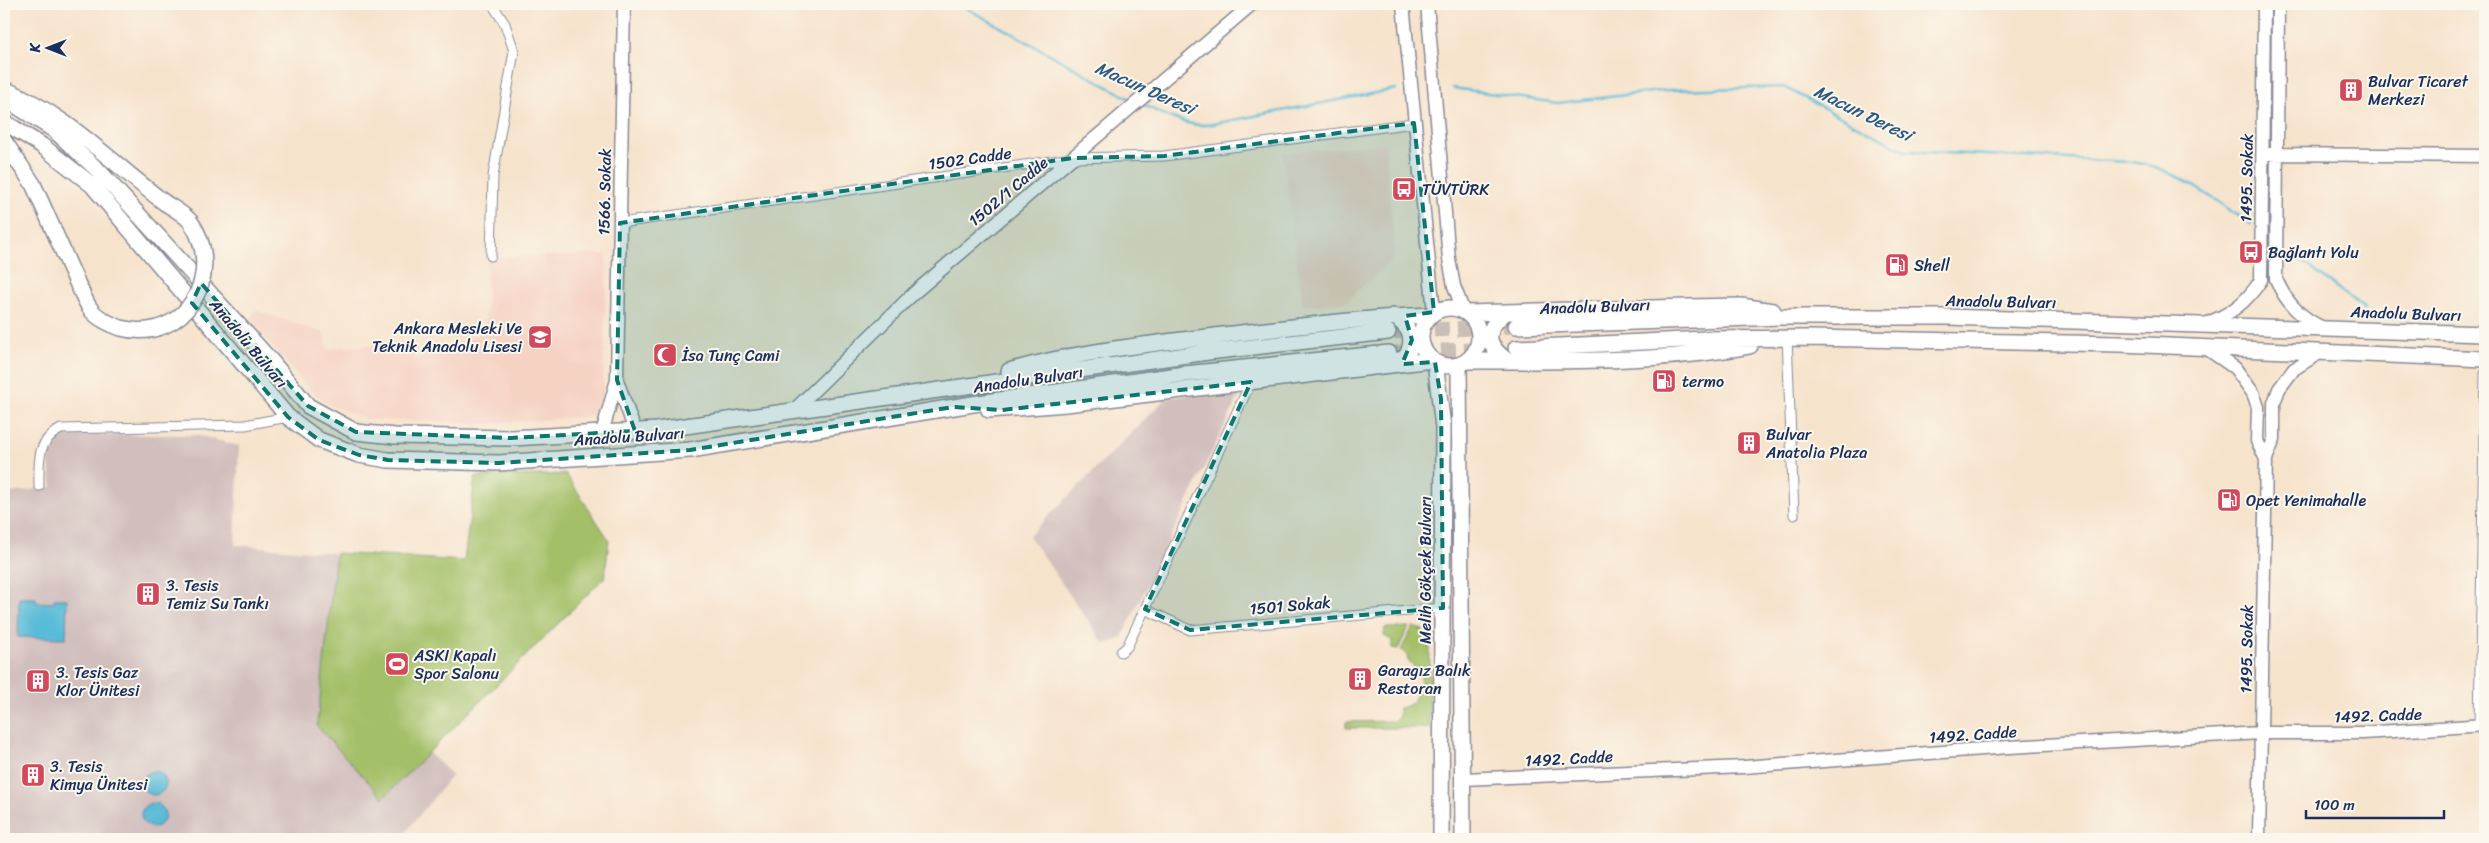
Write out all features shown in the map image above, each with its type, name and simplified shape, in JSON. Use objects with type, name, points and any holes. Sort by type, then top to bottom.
[{"type":"main road","points":[[4,88],[30,99],[71,125],[165,203],[189,220],[204,250],[205,270],[198,293],[187,311],[177,320],[158,328],[137,332],[113,326],[92,311],[79,287],[33,184],[4,141]]},
{"type":"main road","name":"Anadolu Bulvarı","points":[[4,98],[54,130],[100,172],[265,354],[308,406],[356,432],[395,436],[511,438],[635,431],[722,422],[1208,352],[1388,332]]},
{"type":"main road","name":"Anadolu Bulvarı","points":[[4,122],[40,145],[92,185],[288,417],[319,440],[359,455],[388,460],[499,463],[690,450],[953,407],[1211,371],[1389,359]]},
{"type":"main road","points":[[963,386],[1011,370],[1062,358],[1184,340],[1432,313],[1454,308],[1465,312],[1506,312],[1741,306],[1816,317]]},
{"type":"main road","points":[[1464,839],[1463,363],[1478,346],[1479,337],[1474,320],[1465,312]]},
{"type":"main road","points":[[1506,312],[1494,321],[1489,332],[1491,343],[1498,353],[1512,354]]},
{"type":"main road","points":[[1432,313],[1422,329],[1422,346],[1434,361],[1442,366],[1512,354],[1783,337],[1948,339],[2205,347],[2485,359]]},
{"type":"main road","points":[[953,407],[1002,410],[1251,382],[1406,357],[1412,340],[1409,330],[1394,316]]},
{"type":"main road","name":"Anadolu Bulvarı","points":[[1516,326],[1816,317],[1947,317],[2485,334]]},
{"type":"main road","points":[[1389,359],[1434,361]]},
{"type":"main road","name":"Melih Gökçek Bulvarı","points":[[1434,361],[1443,428],[1442,839]]},
{"type":"street","points":[[491,256],[492,176],[514,52],[505,24],[492,4]]},
{"type":"street","name":"1566. Sokak","points":[[617,380],[624,4]]},
{"type":"street","name":"1502/1 Cadde","points":[[793,411],[914,293],[1252,4]]},
{"type":"street","points":[[1403,4],[1432,313]]},
{"type":"street","points":[[1427,4],[1449,259],[1454,286],[1465,312]]},
{"type":"street","name":"1495. Sokak","points":[[2205,324],[2234,311],[2245,302],[2261,280],[2264,4]]},
{"type":"street","name":"1495. Sokak","points":[[2278,4],[2276,279],[2283,295],[2304,317],[2323,328]]},
{"type":"street","points":[[1414,123],[1437,122]]},
{"type":"street","name":"1502 Cadde","points":[[620,223],[1073,158],[1164,156],[1414,123]]},
{"type":"street","points":[[2263,154],[2485,156]]},
{"type":"street","points":[[2262,234],[2276,234]]},
{"type":"street","points":[[1783,337],[1794,516]]},
{"type":"street","name":"1495. Sokak","points":[[2205,347],[2235,368],[2249,387],[2258,407],[2257,441],[2266,459]]},
{"type":"street","name":"1495. Sokak","points":[[2259,839],[2266,459],[2274,439],[2274,403],[2279,390],[2294,369],[2322,352]]},
{"type":"street","points":[[2482,725],[2485,374]]},
{"type":"street","points":[[602,433],[617,380]]},
{"type":"street","points":[[617,380],[635,431]]},
{"type":"street","points":[[1121,652],[1127,647],[1251,382]]},
{"type":"street","points":[[39,486],[39,455],[48,435],[61,428],[236,425],[288,417]]},
{"type":"street","name":"1501 Sokak","points":[[1145,609],[1190,630],[1443,608]]},
{"type":"street","name":"1492. Cadde","points":[[1463,779],[1744,766],[2009,747],[2261,733],[2363,733],[2482,725]]},
{"type":"highlighted area","points":[[1414,123],[1434,312],[1405,316],[1412,340],[1402,364],[1435,362],[1441,399],[1443,608],[1190,630],[1145,609],[1251,382],[1002,410],[953,407],[690,450],[499,463],[388,460],[359,455],[319,440],[288,417],[192,303],[201,283],[308,406],[356,432],[511,438],[635,431],[617,380],[620,223],[1073,158],[1164,156]]},
{"type":"shaded area","points":[[1385,144],[1395,256],[1346,302],[1303,306],[1283,153]]},
{"type":"shaded area","name":"Ankara Mesleki Ve Teknik Anadolu Lisesi","points":[[607,254],[602,415],[486,424],[367,419],[331,406],[310,390],[250,320],[255,310],[324,333],[328,349],[415,341],[415,360],[485,333],[488,258]]},
{"type":"shaded area","points":[[1243,388],[1121,639],[1104,644],[1029,536],[1166,398]]},
{"type":"shaded area","points":[[57,435],[197,435],[239,446],[235,545],[336,553],[317,726],[383,798],[428,752],[452,775],[400,839],[4,839],[4,494],[52,487],[47,447]]},
{"type":"green space","points":[[566,474],[609,540],[605,577],[383,798],[317,726],[336,553],[464,561],[475,477]]},
{"type":"green space","points":[[1409,627],[1398,649],[1392,648],[1392,640],[1384,636],[1385,628]]},
{"type":"green space","points":[[1413,627],[1423,630],[1430,638],[1429,728],[1346,728],[1346,722],[1394,721],[1399,717],[1399,708],[1407,706],[1414,700],[1417,688],[1421,687],[1421,674],[1415,674],[1413,664],[1408,661],[1407,655],[1401,650]]},
{"type":"water","points":[[19,598],[36,598],[36,602],[54,603],[54,599],[67,599],[66,638],[18,637]]},
{"type":"water","points":[[154,771],[163,774],[166,783],[163,792],[154,795],[145,792],[142,783],[145,774]]},
{"type":"water","points":[[153,803],[162,806],[165,815],[162,824],[153,827],[144,824],[141,815],[144,806]]},
{"type":"waterway","name":"Macun Deresi","points":[[959,4],[1132,100]]},
{"type":"waterway","name":"Macun Deresi","points":[[1453,88],[1557,103],[1669,90],[1784,87],[1905,151],[2132,162],[2148,165],[2194,186],[2251,224]]},
{"type":"waterway","name":"Macun Deresi","points":[[1142,104],[1190,124],[1207,125],[1396,89]]},
{"type":"waterway","name":"Macun Deresi","points":[[2295,256],[2365,309]]},
{"type":"tunnel","points":[[1388,332],[1516,326]]},
{"type":"tunnel","points":[[1395,353],[1516,348]]},
{"type":"place","name":"Bulvar Ticaret Merkezi","points":[[2351,90]]},
{"type":"place","name":"TÜVTÜRK","points":[[1404,189]]},
{"type":"place","name":"Bağlantı Yolu","points":[[2251,252]]},
{"type":"place","name":"Shell","points":[[1897,265]]},
{"type":"place","name":"Ankara Mesleki Ve Teknik Anadolu Lisesi","points":[[540,337]]},
{"type":"place","name":"İsa Tunç Cami","points":[[665,355]]},
{"type":"place","name":"termo","points":[[1664,381]]},
{"type":"place","name":"Bulvar Anatolia Plaza","points":[[1749,443]]},
{"type":"place","name":"Opet Yenimahalle","points":[[2229,500]]},
{"type":"place","name":"3. Tesis Temiz Su Tankı","points":[[148,594]]},
{"type":"place","name":"ASKI Kapalı Spor Salonu","points":[[397,664]]},
{"type":"place","name":"Garagız Balık Restoran","points":[[1360,679]]},
{"type":"place","name":"3. Tesis Gaz Klor Ünitesi","points":[[38,681]]},
{"type":"place","name":"3. Tesis Kimya Ünitesi","points":[[33,775]]}]
